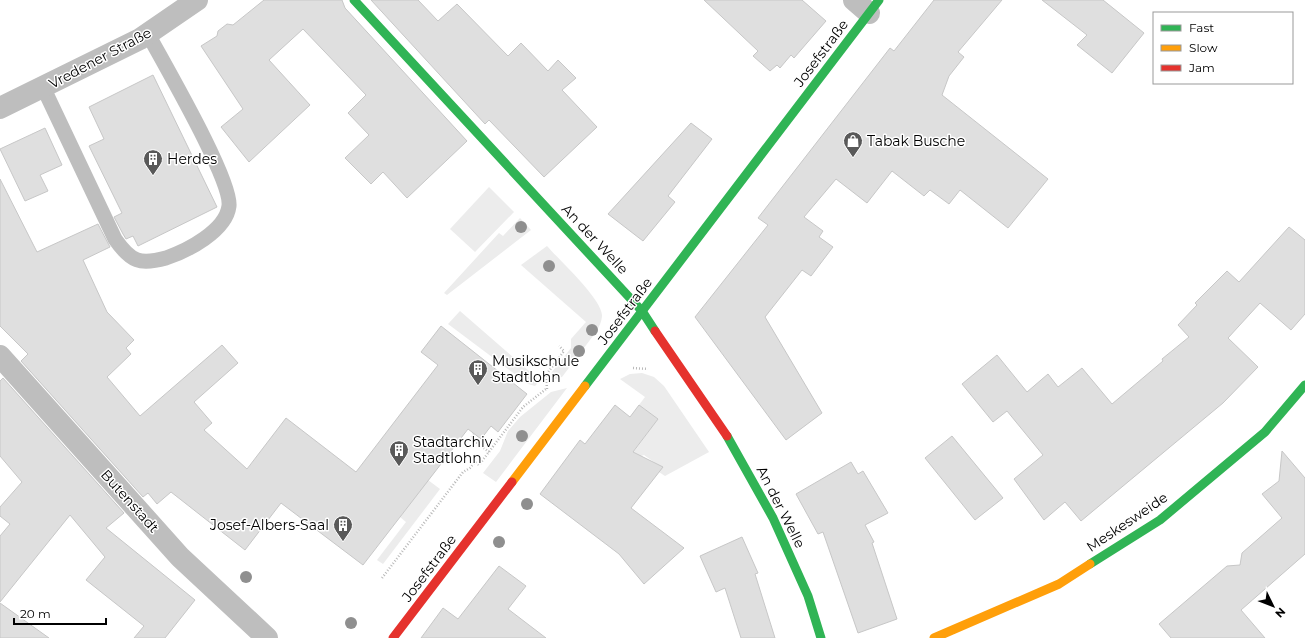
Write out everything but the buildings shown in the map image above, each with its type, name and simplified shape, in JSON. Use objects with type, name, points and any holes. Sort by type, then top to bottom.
[{"type":"street","name":"Vredener Straße","points":[[0,108],[43,88],[148,34],[188,8],[197,0]]},
{"type":"street","name":"An der Welle","points":[[354,0],[642,311],[733,444],[770,512],[808,596],[821,638]]},
{"type":"street","name":"Josefstraße","points":[[393,638],[642,311],[867,4]]},
{"type":"street","name":"Butenstadt","points":[[0,356],[180,557],[267,638]]},
{"type":"street","name":"Meskesweide","points":[[934,638],[1059,584],[1160,520],[1265,432],[1305,385]]},
{"type":"lane","points":[[43,88],[115,239],[124,252],[134,260],[150,262],[180,254],[214,232],[224,219],[229,206],[227,189],[207,146],[148,34]]},
{"type":"path","points":[[547,389],[546,376],[564,351],[559,346]]},
{"type":"path","points":[[630,369],[652,370]]},
{"type":"path","points":[[382,578],[463,472],[470,468],[475,462],[479,465],[523,408],[547,389],[553,387]]},
{"type":"path","points":[[474,434],[471,438],[489,452]]},
{"type":"shaded area","points":[[489,187],[514,212],[475,252],[450,229]]},
{"type":"shaded area","points":[[520,218],[531,230],[447,295],[444,293],[499,233],[503,236]]},
{"type":"shaded area","points":[[547,246],[579,279],[595,299],[602,315],[596,332],[562,377],[555,379],[551,374],[552,372],[571,348],[571,339],[586,322],[521,265]]},
{"type":"shaded area","points":[[460,311],[537,378],[537,384],[535,386],[528,384],[448,324]]},
{"type":"shaded area","points":[[642,373],[654,377],[664,386],[709,452],[665,476],[659,472],[658,465],[644,455],[638,457],[633,453],[658,419],[639,405],[645,397],[620,379],[630,374]]},
{"type":"shaded area","points":[[567,388],[496,482],[483,473],[500,451],[508,431],[520,417],[551,392]]},
{"type":"shaded area","points":[[428,480],[440,489],[383,564],[377,560],[406,522],[400,517]]},
{"type":"traffic: fast","points":[[354,0],[642,311],[655,331]]},
{"type":"traffic: fast","points":[[585,386],[879,0]]},
{"type":"traffic: fast","points":[[1090,564],[1160,520],[1265,432],[1305,385]]},
{"type":"traffic: fast","points":[[727,436],[773,518],[808,596],[821,638]]},
{"type":"traffic: slow","points":[[512,482],[585,386]]},
{"type":"traffic: slow","points":[[934,638],[1059,584],[1090,564]]},
{"type":"traffic: jam","points":[[655,331],[727,436]]},
{"type":"traffic: jam","points":[[393,638],[512,482]]},
{"type":"place","name":"Tabak Busche","points":[[853,158]]},
{"type":"place","name":"Herdes","points":[[153,176]]},
{"type":"place","name":"Musikschule Stadtlohn","points":[[478,386]]},
{"type":"place","name":"Stadtarchiv Stadtlohn","points":[[399,467]]},
{"type":"place","name":"Josef-Albers-Saal","points":[[343,542]]}]
